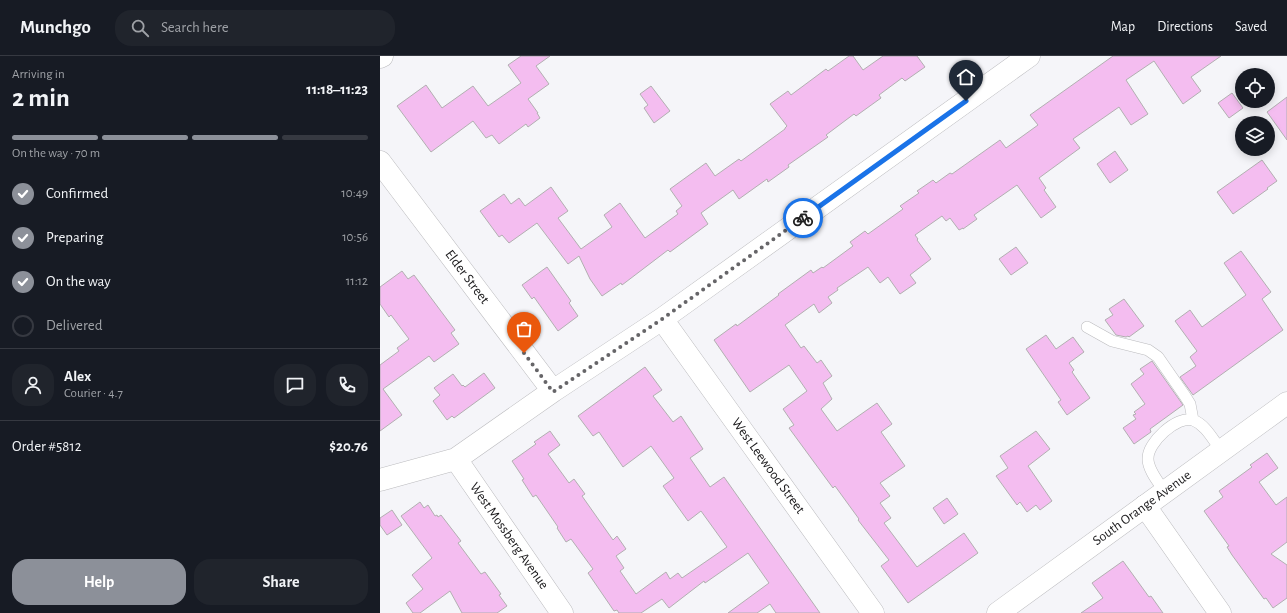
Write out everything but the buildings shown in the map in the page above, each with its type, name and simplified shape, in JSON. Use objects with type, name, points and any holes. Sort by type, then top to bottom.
[{"type":"street","points":[[380,480],[456,459],[662,319],[1029,56]]},
{"type":"street","name":"Elder Street","points":[[380,162],[553,392]]},
{"type":"street","name":"West Leewood Street","points":[[662,319],[874,613]]},
{"type":"street","name":"South Orange Avenue","points":[[998,613],[1287,403]]},
{"type":"street","name":"West Mossberg Avenue","points":[[456,459],[562,613]]},
{"type":"street","points":[[1145,506],[1220,613]]},
{"type":"lane","points":[[1088,327],[1112,341],[1148,350],[1158,357],[1190,404],[1193,420]]},
{"type":"lane","points":[[1165,492],[1149,466],[1148,460],[1150,447],[1162,434],[1176,423],[1184,420],[1193,420],[1204,427],[1221,450]]},
{"type":"way so far","points":[[524,353],[553,392],[662,319],[803,218]]},
{"type":"route","points":[[803,218],[966,101]]}]
